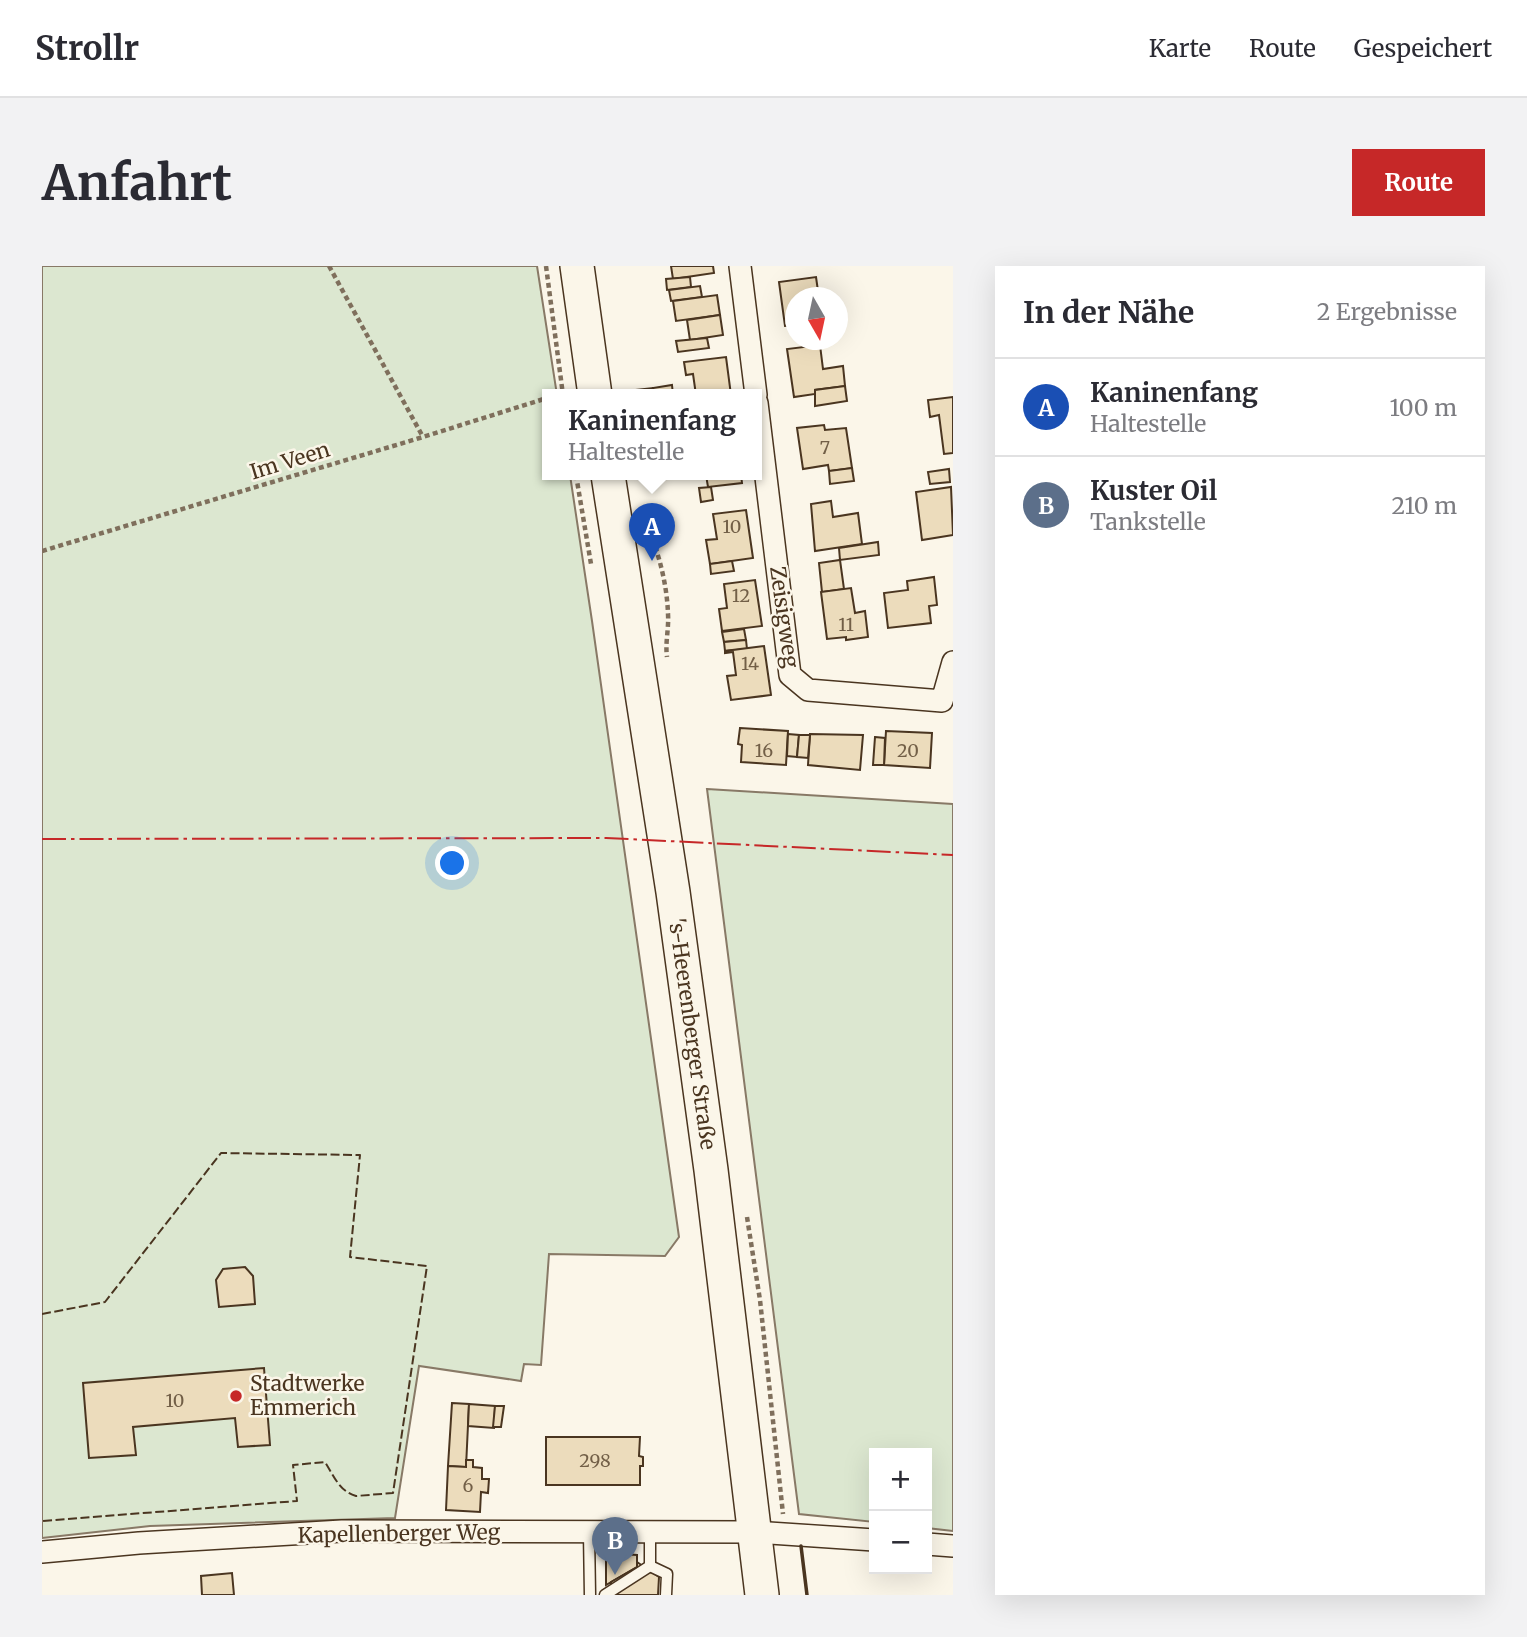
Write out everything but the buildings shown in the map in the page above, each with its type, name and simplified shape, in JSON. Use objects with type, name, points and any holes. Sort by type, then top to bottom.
[{"type":"main road","points":[[577,266],[594,389]]},
{"type":"main road","name":"'s-Heerenberger Straße","points":[[609,480],[675,905],[711,1170],[762,1595]]},
{"type":"street","points":[[740,266],[755,389]]},
{"type":"street","name":"Zeisigweg","points":[[762,444],[790,675],[808,690],[948,702],[953,662]]},
{"type":"street","name":"Kapellenberger Weg","points":[[42,1552],[139,1543],[342,1531],[650,1534],[756,1532],[869,1540]]},
{"type":"street","points":[[932,1544],[953,1546]]},
{"type":"lane","points":[[589,1533],[590,1595]]},
{"type":"lane","points":[[650,1534],[650,1566]]},
{"type":"lane","points":[[605,1595],[650,1566]]},
{"type":"lane","points":[[650,1566],[667,1574],[666,1595]]},
{"type":"path","points":[[329,266],[423,438]]},
{"type":"path","points":[[546,266],[562,389]]},
{"type":"path","name":"Im Veen","points":[[42,551],[423,438],[542,400]]},
{"type":"green space","points":[[42,266],[537,266],[556,389],[542,389],[542,480],[571,480],[679,1237],[665,1256],[549,1254],[541,1365],[524,1364],[521,1381],[419,1366],[395,1518],[150,1526],[42,1538]]},
{"type":"green space","points":[[707,789],[953,804],[953,1531],[932,1529],[932,1448],[869,1448],[869,1521],[799,1514]]},
{"type":"fence","points":[[42,1314],[105,1302],[221,1153],[360,1155],[350,1257],[427,1266],[393,1493],[356,1496],[350,1494],[325,1462],[293,1465],[297,1501],[42,1521]]},
{"type":"wall","points":[[801,1546],[807,1595]]},
{"type":"power","points":[[42,839],[606,838],[953,855]]},
{"type":"place","name":"Kaninenfang","points":[[652,561]]},
{"type":"place","name":"Stadtwerke Emmerich","points":[[236,1396]]},
{"type":"place","name":"Kuster Oil","points":[[615,1575]]}]
